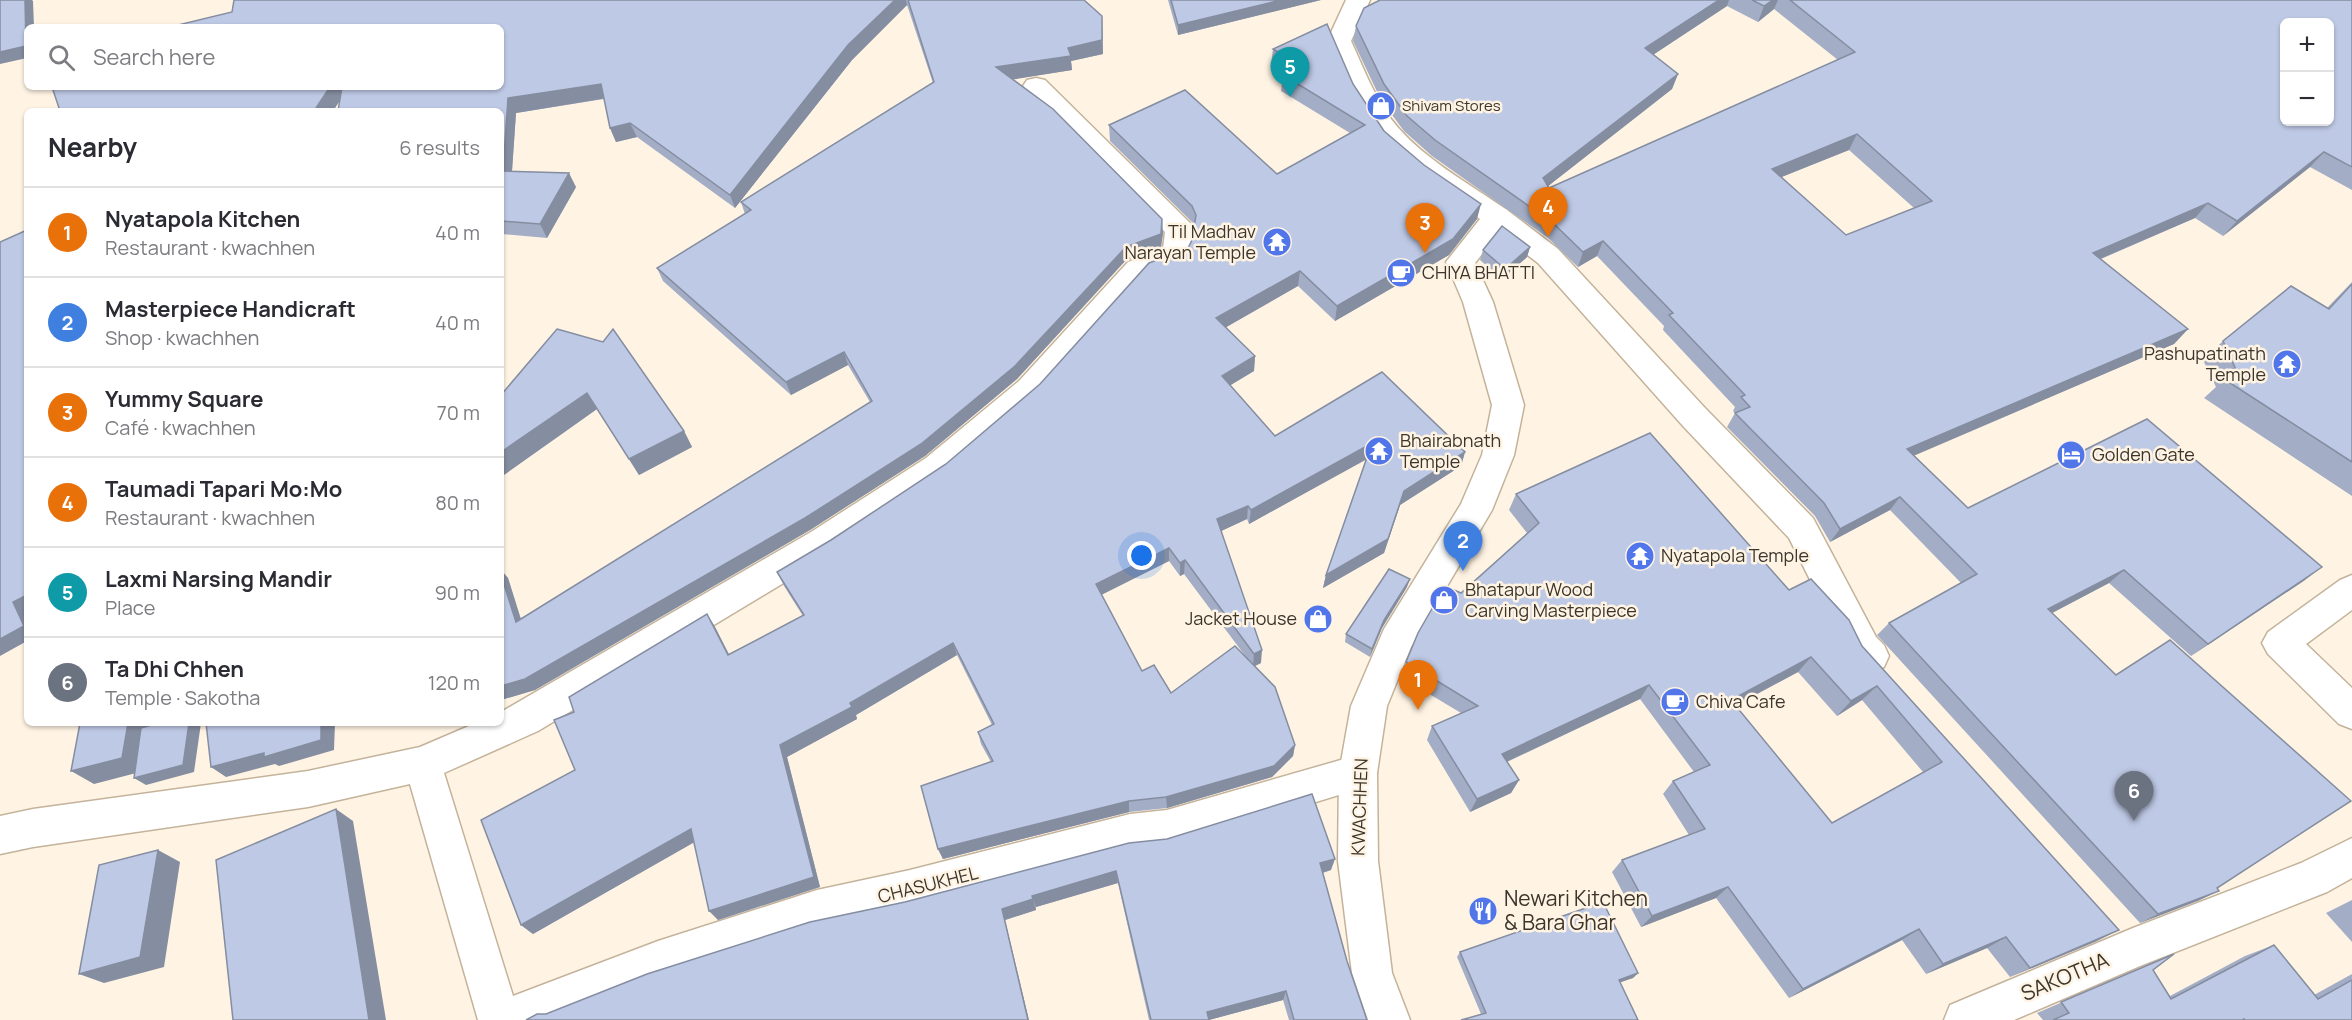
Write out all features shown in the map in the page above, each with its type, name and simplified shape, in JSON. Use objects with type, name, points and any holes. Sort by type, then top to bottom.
[{"type":"street","points":[[1358,0],[1339,41],[1357,82],[1389,134],[1438,176],[1548,256],[1694,417],[1801,528],[1863,648],[1894,682]]},
{"type":"street","points":[[0,835],[33,828],[308,789],[423,764],[525,718],[823,542],[937,467],[1030,389],[1089,327],[1138,269],[1176,255],[1180,230],[1036,86]]},
{"type":"street","name":"KWACHHEN","points":[[1389,1020],[1372,973],[1358,861],[1358,773],[1369,706],[1396,640],[1480,499],[1498,455],[1508,405],[1478,302],[1460,262],[1497,217]]},
{"type":"street","points":[[2352,591],[2280,644],[2352,712]]},
{"type":"street","points":[[423,764],[500,1020]]},
{"type":"street","name":"CHASUKHEL","points":[[505,1020],[658,960],[817,910],[910,890],[1130,832],[1167,829],[1358,773]]},
{"type":"street","name":"SAKOTHA","points":[[1965,1020],[2121,935],[2313,878],[2352,857]]},
{"type":"building","points":[[0,0],[25,0],[24,46],[0,52]]},
{"type":"building","points":[[234,0],[895,0],[848,45],[730,195],[630,123],[610,128],[601,84],[508,98],[504,156],[504,108],[338,108],[342,90],[504,90],[504,24],[182,24],[232,12]]},
{"type":"building","points":[[908,0],[1084,0],[1102,16],[1102,40],[1068,48],[1071,56],[996,67],[1053,109],[1162,219],[1161,234],[1126,247],[1015,366],[921,444],[805,518],[525,679],[504,685],[504,584],[516,622],[872,401],[844,352],[786,382],[657,268],[751,210],[741,202],[934,82]]},
{"type":"building","points":[[1171,0],[1281,0],[1178,25]]},
{"type":"building","points":[[1380,0],[1719,0],[1645,48],[1678,74],[1543,178],[1549,188],[1855,52],[1790,0],[2352,0],[2352,167],[2324,152],[2237,221],[2208,203],[2093,253],[2188,329],[1907,449],[1968,508],[2147,419],[2322,567],[2208,644],[2124,570],[2048,609],[2116,675],[2170,640],[2351,801],[2217,888],[2219,891],[2158,914],[1889,623],[1977,574],[1900,497],[1840,529],[1824,503],[1735,413],[1750,407],[1741,397],[1745,395],[1669,315],[1673,313],[1603,241],[1583,252],[1553,223],[1435,140],[1407,116],[1384,84],[1356,26],[1364,8]],"holes":[[[1857,134],[1932,201],[1846,235],[1772,169]]]},
{"type":"building","points":[[1752,0],[1773,0],[1764,6]]},
{"type":"building","points":[[1327,24],[1353,84],[1384,131],[1424,165],[1481,204],[1453,239],[1337,306],[1300,271],[1216,318],[1255,356],[1222,376],[1275,436],[1382,372],[1465,452],[1404,491],[1388,539],[1326,575],[1372,443],[1251,510],[1248,506],[1217,519],[1262,650],[1254,654],[1185,560],[1180,563],[1169,548],[1096,584],[1142,671],[1154,665],[1171,693],[1235,646],[1275,687],[1295,745],[1274,766],[1166,797],[1129,801],[938,849],[921,786],[993,761],[978,732],[994,724],[953,643],[850,703],[852,707],[780,745],[814,877],[709,911],[691,829],[521,925],[481,820],[575,770],[554,720],[574,712],[569,697],[707,614],[728,655],[804,615],[777,572],[831,540],[946,464],[1040,384],[1149,263],[1188,248],[1192,240],[1196,215],[1192,206],[1109,125],[1185,90],[1277,174],[1365,125],[1283,75],[1298,65],[1273,49]]},
{"type":"building","points":[[53,90],[328,90],[316,108],[59,108]]},
{"type":"building","points":[[504,171],[569,173],[540,224],[504,221]]},
{"type":"building","points":[[1502,226],[1530,247],[1505,269],[1483,250]]},
{"type":"building","points":[[24,231],[24,596],[13,602],[24,626],[0,639],[0,242]]},
{"type":"building","points":[[2352,284],[2352,462],[2224,379],[2237,372],[2223,341],[2291,286],[2329,309]]},
{"type":"building","points":[[557,329],[603,342],[613,329],[684,431],[629,459],[587,393],[504,450],[504,391]]},
{"type":"building","points":[[1650,433],[1789,590],[1811,579],[1849,620],[1862,646],[2119,930],[2030,968],[2006,937],[1943,964],[1919,929],[1803,989],[1728,887],[1652,916],[1622,860],[1705,829],[1673,781],[1710,765],[1649,685],[1502,754],[1519,780],[1477,799],[1432,726],[1478,706],[1406,662],[1418,633],[1445,586],[1461,593],[1539,523],[1516,494]],"holes":[[[1811,657],[1851,701],[1877,686],[1942,762],[1832,823],[1731,700]]]},
{"type":"building","points":[[1389,569],[1410,579],[1384,620],[1372,649],[1346,634]]},
{"type":"building","points":[[79,726],[127,726],[122,758],[71,771]]},
{"type":"building","points":[[189,726],[183,765],[134,778],[141,728]]},
{"type":"building","points":[[206,726],[321,726],[321,740],[264,757],[264,753],[211,767]]},
{"type":"building","points":[[1312,794],[1335,859],[1320,863],[1347,961],[1367,1020],[1294,1020],[1286,991],[1207,1012],[1209,1020],[1151,1020],[1116,871],[1032,896],[1033,899],[1002,909],[1028,1020],[526,1020],[647,974],[810,922],[905,902],[1129,843],[1167,839]]},
{"type":"building","points":[[336,809],[369,1020],[233,1020],[216,860]]},
{"type":"building","points":[[158,850],[140,957],[79,974],[99,865]]},
{"type":"building","points":[[1603,902],[1638,973],[1619,980],[1638,1020],[1461,1020],[1486,1013],[1460,952]]},
{"type":"building","points":[[2274,945],[2318,999],[2352,980],[2352,1020],[2053,1020],[2069,1013],[2061,1002],[2174,954],[2153,970],[2171,999]]},
{"type":"place","name":"Laxmi Narsing Mandir","points":[[1290,97]]},
{"type":"place","name":"Shivam Stores","points":[[1381,106]]},
{"type":"place","name":"Taumadi Tapari Mo:Mo","points":[[1548,237]]},
{"type":"place","name":"Til Madhav Narayan Temple","points":[[1277,242]]},
{"type":"place","name":"Yummy Square","points":[[1425,253]]},
{"type":"place","name":"CHIYA BHATTI","points":[[1401,273]]},
{"type":"place","name":"Pashupatinath Temple","points":[[2287,364]]},
{"type":"place","name":"Bhairabnath Temple","points":[[1379,451]]},
{"type":"place","name":"Golden Gate","points":[[2071,455]]},
{"type":"place","name":"Nyatapola Temple","points":[[1640,556]]},
{"type":"place","name":"Masterpiece Handicraft","points":[[1463,571]]},
{"type":"place","name":"Bhatapur Wood Carving Masterpiece","points":[[1444,600]]},
{"type":"place","name":"Jacket House","points":[[1318,619]]},
{"type":"place","name":"Chiva Cafe","points":[[1675,702]]},
{"type":"place","name":"Nyatapola Kitchen","points":[[1418,710]]},
{"type":"place","name":"Ta Dhi Chhen","points":[[2134,821]]},
{"type":"place","name":"Newari Kitchen & Bara Ghar","points":[[1483,911]]}]
